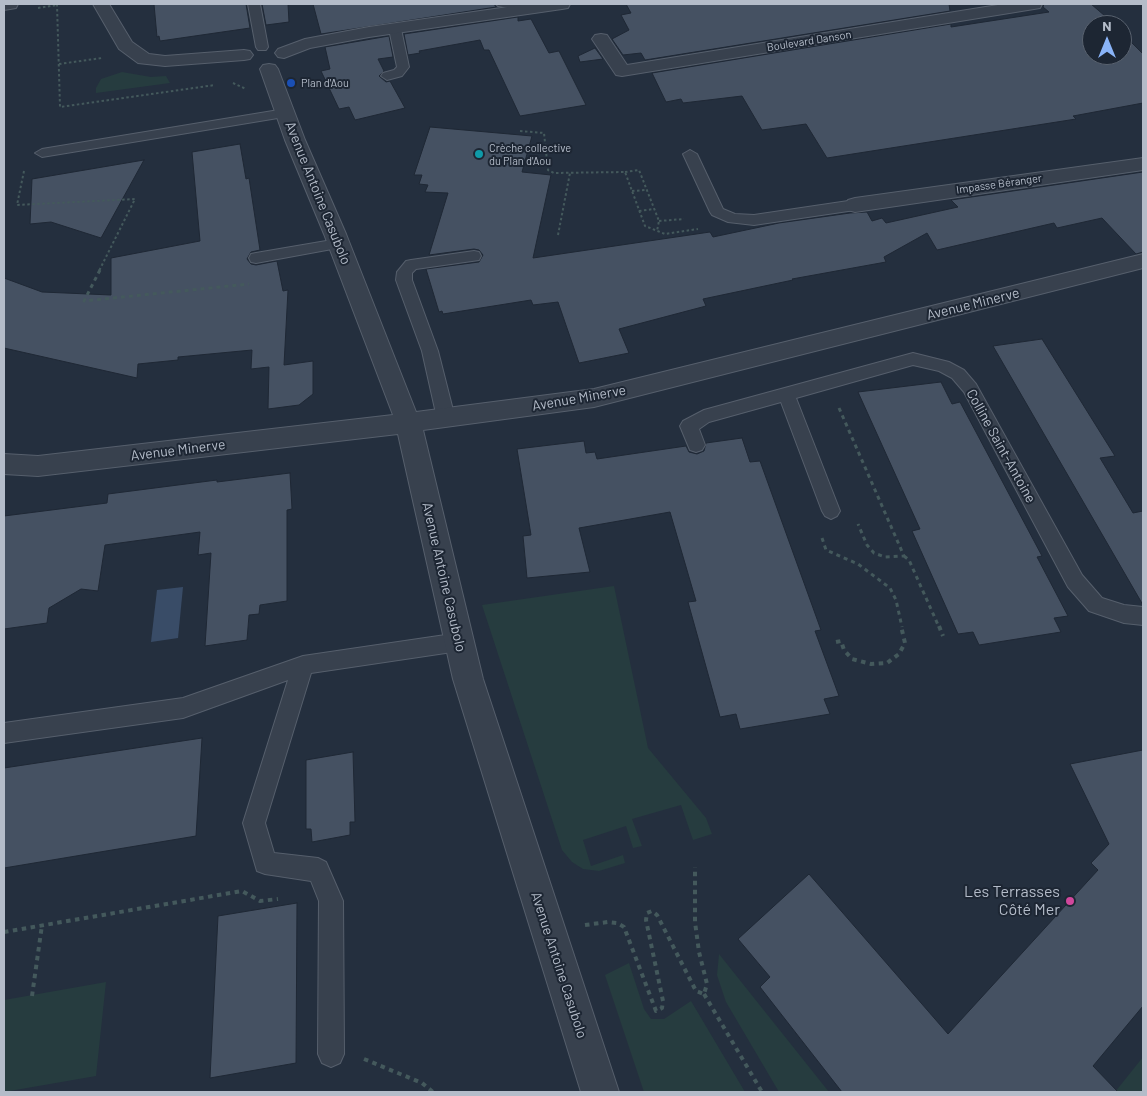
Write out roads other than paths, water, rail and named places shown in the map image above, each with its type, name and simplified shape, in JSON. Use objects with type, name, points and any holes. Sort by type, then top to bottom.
[{"type":"street","points":[[4,5],[10,4]]},
{"type":"street","points":[[101,4],[125,45],[144,59],[165,61],[244,55],[262,47],[276,48],[284,52],[305,44],[395,28],[562,4]]},
{"type":"street","name":"Boulevard Danson","points":[[601,39],[622,71],[1034,4]]},
{"type":"street","points":[[244,55],[243,63],[245,66],[255,70],[269,69],[281,64],[286,56],[284,52]]},
{"type":"street","name":"Avenue Antoine Casubolo","points":[[269,69],[408,422],[468,679],[600,1092]]},
{"type":"street","name":"Impasse Béranger","points":[[855,204],[1143,164]]},
{"type":"street","name":"Avenue Minerve","points":[[4,464],[38,466],[446,418],[594,398],[1143,261]]},
{"type":"lane","points":[[254,4],[262,47]]},
{"type":"lane","points":[[502,4],[529,9]]},
{"type":"lane","points":[[387,76],[398,73],[403,67],[395,28]]},
{"type":"lane","points":[[42,153],[285,113]]},
{"type":"lane","points":[[690,154],[717,212],[733,218],[754,220],[855,204]]},
{"type":"lane","points":[[256,258],[338,244]]},
{"type":"lane","points":[[446,418],[430,351],[404,280],[405,272],[412,265],[474,256]]},
{"type":"lane","name":"Colline Saint-Antoine","points":[[696,445],[690,426],[704,417],[913,359],[943,366],[958,374],[970,388],[1075,581],[1096,605],[1124,614],[1143,616]]},
{"type":"lane","points":[[786,394],[831,511]]},
{"type":"lane","points":[[4,733],[183,708],[303,665],[459,642]]},
{"type":"lane","points":[[303,665],[254,823],[264,863],[318,870],[331,901],[331,1054]]},
{"type":"water","points":[[183,587],[178,638],[151,642],[157,590]]},
{"type":"place","name":"Plan d'Aou","points":[[291,83]]},
{"type":"place","name":"Crèche collective du Plan d'Aou","points":[[479,154]]},
{"type":"place","name":"Les Terrasses Côté Mer","points":[[1070,901]]}]
